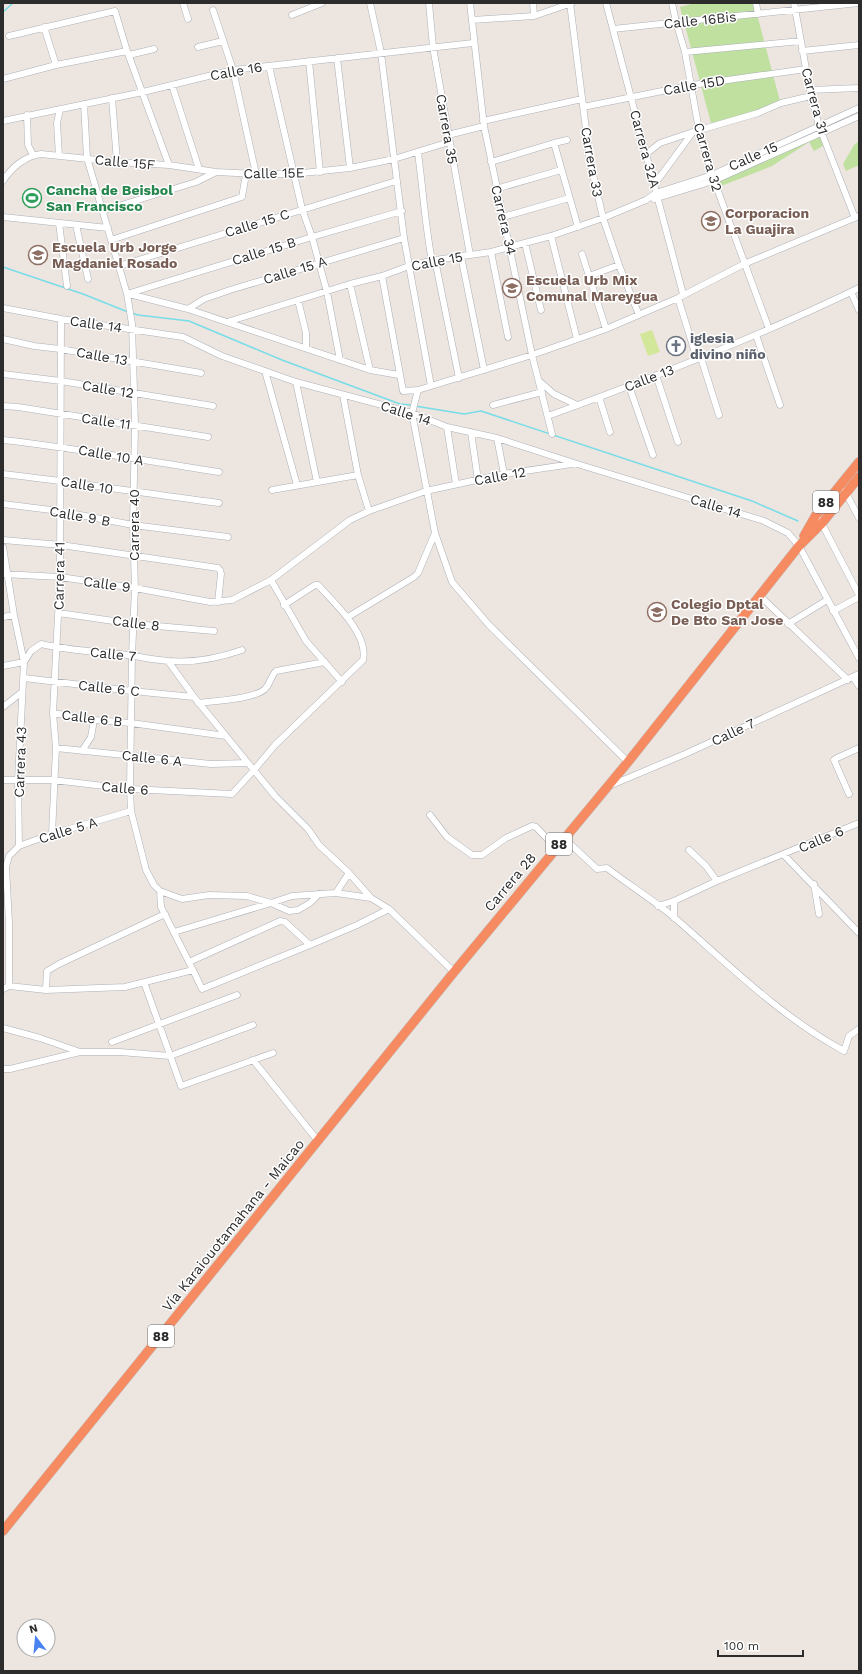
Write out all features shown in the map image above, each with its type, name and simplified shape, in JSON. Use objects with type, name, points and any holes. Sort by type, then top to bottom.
[{"type":"highway","name":"Carrera 28","points":[[799,546],[816,515],[859,462]]},
{"type":"highway","name":"Carrera 28","points":[[318,1141],[454,972],[628,762],[759,595],[859,477]]},
{"type":"highway","name":"Vía Karaiouotamahana - Maicao","points":[[3,1531],[318,1141]]},
{"type":"street","points":[[183,3],[188,19]]},
{"type":"street","points":[[292,15],[322,3]]},
{"type":"street","points":[[370,3],[381,53],[396,182],[402,211],[404,238],[432,386]]},
{"type":"street","name":"Carrera 35","points":[[430,3],[433,47],[470,255]]},
{"type":"street","name":"Carrera 34","points":[[470,3],[473,43],[483,124],[532,355],[552,434]]},
{"type":"street","points":[[532,3],[534,16]]},
{"type":"street","points":[[472,20],[534,16],[571,3]]},
{"type":"street","name":"Carrera 33","points":[[571,3],[590,161],[603,218],[638,315]]},
{"type":"street","name":"Carrera 32A","points":[[606,3],[657,196],[681,296],[699,358],[719,415]]},
{"type":"street","name":"Carrera 32","points":[[672,3],[692,85],[696,131],[712,178],[769,329]]},
{"type":"street","points":[[756,3],[758,14]]},
{"type":"street","name":"Calle 16Bis","points":[[613,29],[758,14],[795,6],[859,3]]},
{"type":"street","name":"Carrera 31","points":[[795,6],[810,93],[821,133],[857,217]]},
{"type":"street","points":[[213,10],[233,70],[256,174]]},
{"type":"street","points":[[9,36],[115,11],[128,53],[169,166]]},
{"type":"street","points":[[44,28],[56,65]]},
{"type":"street","points":[[198,47],[223,40]]},
{"type":"street","points":[[685,52],[801,40]]},
{"type":"street","name":"Calle 16","points":[[3,121],[143,92],[233,70],[473,43]]},
{"type":"street","points":[[802,52],[859,45]]},
{"type":"street","points":[[3,79],[56,65],[154,49]]},
{"type":"street","points":[[337,58],[350,168]]},
{"type":"street","points":[[309,61],[320,172]]},
{"type":"street","points":[[268,66],[302,210],[312,237],[327,292],[340,360]]},
{"type":"street","name":"Calle 15D","points":[[583,107],[631,96],[692,85],[806,69]]},
{"type":"street","points":[[172,85],[199,169]]},
{"type":"street","points":[[646,154],[660,143],[758,113],[810,93],[859,88]]},
{"type":"street","points":[[112,98],[117,162]]},
{"type":"street","points":[[448,135],[483,124],[582,99]]},
{"type":"street","name":"Carrera 40","points":[[84,104],[87,158],[127,294],[132,327],[134,362],[133,525],[135,588],[132,655],[131,811],[146,870],[154,885],[160,891]]},
{"type":"street","name":"Calle 15","points":[[712,178],[859,108]]},
{"type":"street","points":[[59,156],[57,123],[60,109]]},
{"type":"street","points":[[3,181],[19,163],[33,155],[28,145],[27,115]]},
{"type":"street","name":"Calle 15","points":[[227,322],[350,284],[382,276],[409,266],[491,252],[578,228],[646,200],[712,178],[859,116]]},
{"type":"street","points":[[654,185],[696,131]]},
{"type":"street","points":[[491,162],[567,140]]},
{"type":"street","name":"Calle 15E","points":[[216,172],[246,174],[294,174],[320,172],[350,168],[394,159],[418,153],[449,142]]},
{"type":"street","points":[[554,143],[578,228]]},
{"type":"street","points":[[418,153],[426,231],[434,261],[459,378]]},
{"type":"street","name":"Calle 15F","points":[[33,155],[41,154],[87,158],[216,172]]},
{"type":"street","points":[[496,189],[561,170]]},
{"type":"street","points":[[102,211],[196,182],[216,172]]},
{"type":"street","points":[[111,240],[242,197],[246,174]]},
{"type":"street","name":"Calle 15 C","points":[[119,266],[396,182]]},
{"type":"street","points":[[503,217],[569,198]]},
{"type":"street","name":"Calle 15 B","points":[[127,294],[402,211]]},
{"type":"street","points":[[3,217],[108,228]]},
{"type":"street","name":"Calle 14","points":[[399,375],[403,391],[418,390],[532,355],[606,329],[681,296],[744,264],[857,217]]},
{"type":"street","points":[[59,224],[67,286]]},
{"type":"street","points":[[76,225],[88,279]]},
{"type":"street","points":[[551,236],[577,339]]},
{"type":"street","name":"Calle 15 A","points":[[188,309],[204,299],[224,292],[404,238]]},
{"type":"street","points":[[525,243],[541,310]]},
{"type":"street","points":[[491,252],[508,337]]},
{"type":"street","points":[[582,254],[606,329]]},
{"type":"street","points":[[461,256],[484,370]]},
{"type":"street","points":[[589,276],[619,265]]},
{"type":"street","points":[[127,294],[188,309],[370,370],[399,375],[382,276]]},
{"type":"street","points":[[350,284],[370,370]]},
{"type":"street","name":"Calle 13","points":[[548,416],[656,376],[756,335],[859,288]]},
{"type":"street","points":[[851,292],[859,310]]},
{"type":"street","points":[[298,300],[306,333],[306,348]]},
{"type":"street","name":"Calle 14","points":[[3,308],[61,319],[132,327],[183,337],[222,356],[296,382],[412,411],[447,427],[497,438],[764,521],[788,533],[799,546],[859,658]]},
{"type":"street","name":"Carrera 41","points":[[52,834],[53,780],[56,748],[54,713],[61,545],[61,319]]},
{"type":"street","points":[[756,335],[780,406]]},
{"type":"street","name":"Calle 13","points":[[3,339],[34,346],[200,374]]},
{"type":"street","points":[[265,371],[297,485]]},
{"type":"street","name":"Calle 12","points":[[3,374],[61,381],[213,406]]},
{"type":"street","points":[[656,376],[678,442]]},
{"type":"street","points":[[539,381],[554,394],[577,406]]},
{"type":"street","points":[[296,382],[317,482]]},
{"type":"street","points":[[629,386],[653,456]]},
{"type":"street","points":[[418,390],[412,411],[426,491],[435,533],[452,582],[489,625],[628,762]]},
{"type":"street","points":[[493,405],[542,392]]},
{"type":"street","points":[[343,394],[358,475],[369,512]]},
{"type":"street","points":[[599,397],[610,432]]},
{"type":"street","name":"Calle 11","points":[[3,406],[18,407],[208,437]]},
{"type":"street","points":[[447,427],[456,484]]},
{"type":"street","points":[[471,432],[478,480]]},
{"type":"street","points":[[497,438],[504,474]]},
{"type":"street","name":"Calle 10 A","points":[[3,440],[60,446],[220,472]]},
{"type":"street","name":"Calle 12","points":[[272,580],[350,520],[369,512],[426,491],[504,474],[574,463]]},
{"type":"street","name":"Calle 10","points":[[3,474],[60,480],[134,492],[219,503]]},
{"type":"street","points":[[272,490],[358,475]]},
{"type":"street","points":[[841,484],[859,518]]},
{"type":"street","name":"Calle 9 B","points":[[3,504],[60,511],[133,525],[228,537]]},
{"type":"street","points":[[816,515],[822,522],[859,596],[833,611]]},
{"type":"street","points":[[348,617],[414,577],[418,573],[435,533]]},
{"type":"street","points":[[3,540],[61,545],[218,568],[221,574],[218,602]]},
{"type":"street","name":"Carrera 43","points":[[3,547],[5,573],[24,662],[18,780],[19,846]]},
{"type":"street","name":"Calle 9","points":[[5,573],[60,577],[135,588],[210,602],[232,600],[272,580]]},
{"type":"street","points":[[272,580],[284,605],[306,641],[342,682]]},
{"type":"street","points":[[254,770],[275,744],[342,682],[363,660],[365,653],[364,645],[348,617],[318,585],[315,585],[284,605]]},
{"type":"street","points":[[759,595],[788,624],[859,686]]},
{"type":"street","points":[[788,624],[827,600]]},
{"type":"street","name":"Calle 8","points":[[59,612],[134,624],[214,631]]},
{"type":"street","points":[[3,617],[14,615]]},
{"type":"street","name":"Calle 7","points":[[24,662],[31,650],[38,645],[132,655],[168,661],[199,660],[242,650]]},
{"type":"street","points":[[168,661],[198,703],[275,796],[308,829],[319,845],[349,873],[371,898],[389,909],[454,972]]},
{"type":"street","points":[[3,666],[24,662]]},
{"type":"street","points":[[198,703],[238,699],[263,692],[267,688],[272,674],[276,670],[325,662]]},
{"type":"street","name":"Calle 7","points":[[606,788],[685,754],[859,674]]},
{"type":"street","name":"Calle 6 C","points":[[24,678],[194,697]]},
{"type":"street","points":[[3,707],[22,692]]},
{"type":"street","name":"Calle 6 B","points":[[54,713],[94,720],[131,723],[226,736]]},
{"type":"street","points":[[82,751],[91,737],[94,720]]},
{"type":"street","name":"Calle 6 A","points":[[56,748],[131,757],[211,764],[248,763]]},
{"type":"street","points":[[849,794],[835,759],[859,748]]},
{"type":"street","name":"Calle 6","points":[[3,780],[53,780],[130,789],[232,794],[254,770]]},
{"type":"street","name":"Calle 5 A","points":[[6,987],[9,923],[6,867],[10,856],[19,846],[52,834],[131,811]]},
{"type":"street","points":[[430,815],[447,837],[472,855],[482,855],[506,838],[532,826],[536,827],[556,848]]},
{"type":"street","name":"Calle 6","points":[[658,906],[674,901],[717,881],[784,855],[859,823]]},
{"type":"street","points":[[564,838],[597,869],[607,868],[674,918],[802,1026],[820,1038],[844,1051],[849,1036],[859,1029]]},
{"type":"street","points":[[689,850],[702,862],[717,881]]},
{"type":"street","points":[[784,855],[814,884],[859,933]]},
{"type":"street","points":[[336,893],[349,873]]},
{"type":"street","points":[[814,884],[819,914]]},
{"type":"street","points":[[319,894],[310,903],[298,910],[289,911],[271,903],[247,896],[209,895],[182,899],[160,891],[161,906],[202,989],[358,925],[389,909]]},
{"type":"street","points":[[174,932],[292,896],[336,893],[371,898]]},
{"type":"street","points":[[674,901],[674,918]]},
{"type":"street","points":[[46,990],[47,971],[165,914]]},
{"type":"street","points":[[189,962],[280,921],[285,922],[310,945]]},
{"type":"street","points":[[6,987],[46,990],[125,987],[192,970]]},
{"type":"street","points":[[144,982],[181,1086],[273,1053]]},
{"type":"street","points":[[112,1042],[237,996]]},
{"type":"street","points":[[3,1068],[10,1069],[80,1052],[120,1052],[170,1056],[253,1025]]},
{"type":"street","points":[[3,1028],[40,1038],[80,1052]]},
{"type":"street","points":[[253,1060],[318,1141]]},
{"type":"green space","points":[[695,3],[754,3],[781,105],[711,123],[680,7]]},
{"type":"green space","points":[[818,129],[828,143],[814,151],[809,142],[772,166],[711,190],[711,179]]},
{"type":"green space","points":[[859,141],[859,168],[857,166],[846,171],[843,164],[854,145]]},
{"type":"green space","points":[[652,330],[660,352],[648,356],[640,334]]},
{"type":"waterway","points":[[3,12],[13,3]]},
{"type":"waterway","points":[[3,267],[83,294],[128,312]]},
{"type":"waterway","points":[[132,313],[189,321],[282,360],[400,404],[411,405]]},
{"type":"waterway","points":[[415,406],[464,414],[481,411],[752,501],[798,521]]},
{"type":"place","name":"Cancha de Beisbol San Francisco","points":[[32,198]]},
{"type":"place","name":"Corporacion La Guajira","points":[[711,221]]},
{"type":"place","name":"Escuela Urb Jorge Magdaniel Rosado","points":[[38,255]]},
{"type":"place","name":"Escuela Urb Mix Comunal Mareygua","points":[[512,288]]},
{"type":"place","name":"iglesia divino niño","points":[[676,346]]},
{"type":"place","name":"Colegio Dptal De Bto San Jose","points":[[657,612]]}]
